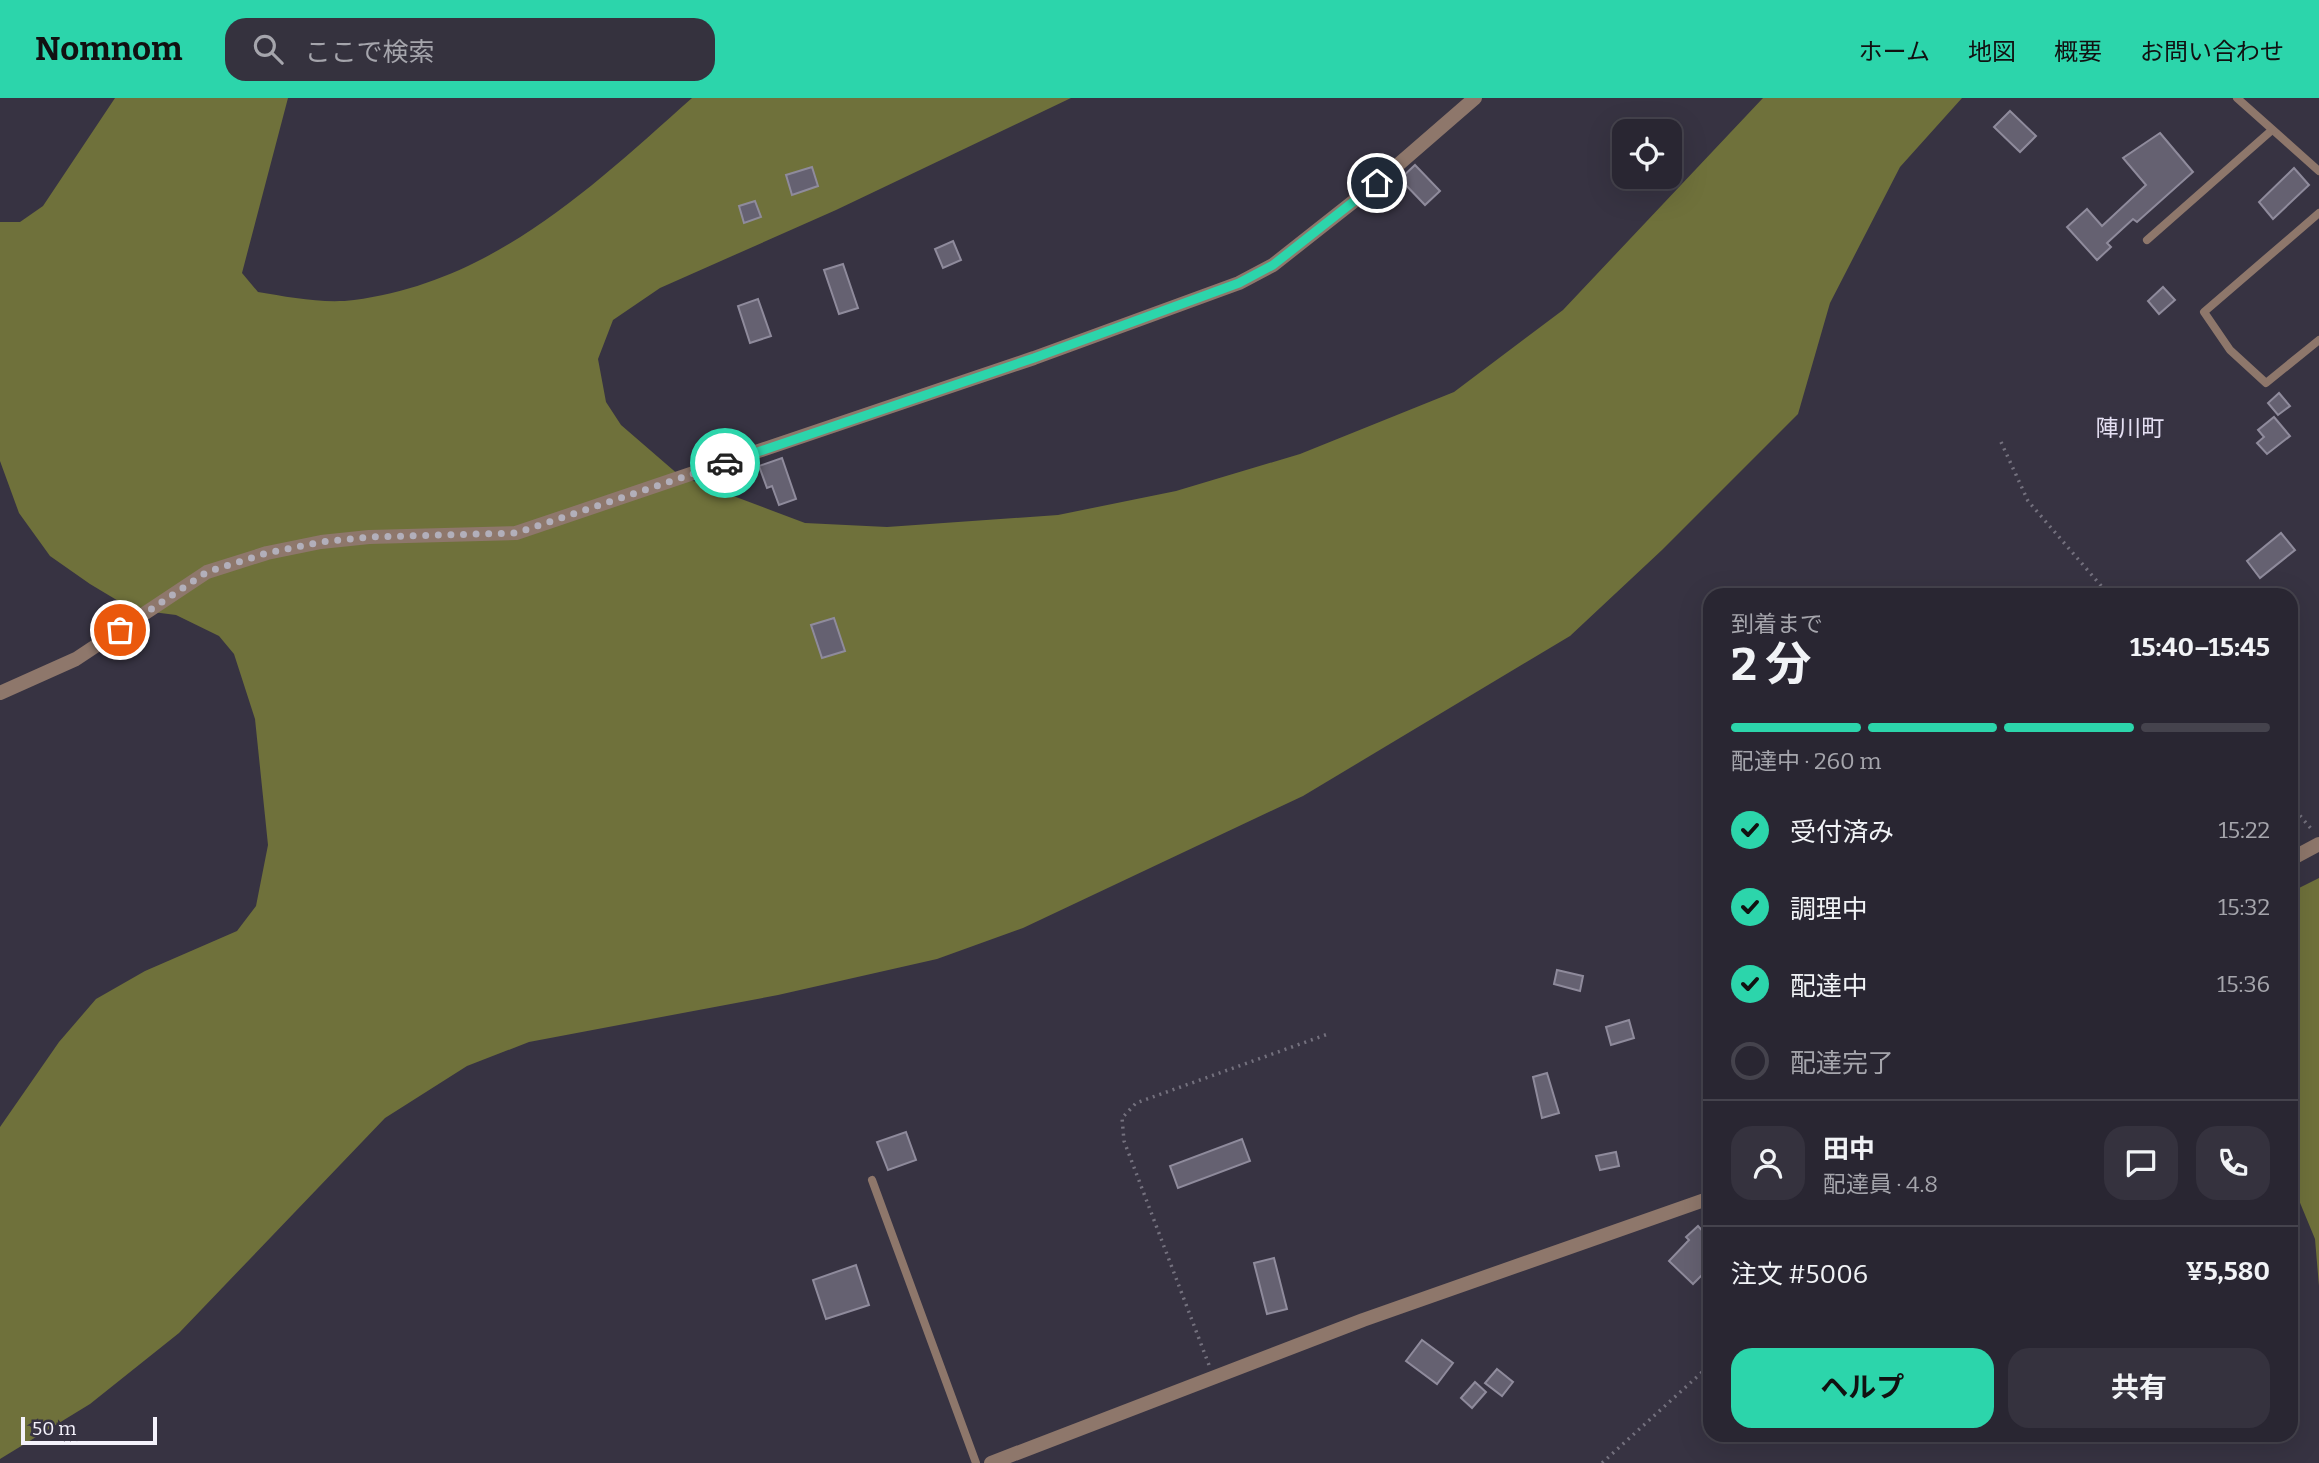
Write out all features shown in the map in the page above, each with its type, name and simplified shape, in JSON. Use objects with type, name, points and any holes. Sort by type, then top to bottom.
[{"type":"street","points":[[0,693],[76,659],[207,572],[267,553],[321,542],[369,537],[516,533],[1034,358],[1239,283],[1273,265],[1377,183],[1475,98]]},
{"type":"street","points":[[2298,855],[2319,844]]},
{"type":"street","points":[[991,1463],[1213,1376],[1703,1201]]},
{"type":"lane","points":[[2237,98],[2319,171]]},
{"type":"lane","points":[[2147,240],[2272,130]]},
{"type":"lane","points":[[2319,213],[2204,312],[2230,349],[2266,383],[2319,340]]},
{"type":"lane","points":[[872,1180],[976,1463]]},
{"type":"path","points":[[2001,442],[2028,501],[2103,588]]},
{"type":"path","points":[[2298,813],[2319,837]]},
{"type":"path","points":[[1213,1376],[1124,1141],[1122,1118],[1136,1102],[1328,1034]]},
{"type":"path","points":[[1602,1463],[1703,1371]]},
{"type":"green space","points":[[115,98],[288,98],[242,273],[258,292],[306,299],[354,300],[404,290],[451,273],[496,252],[538,226],[578,196],[692,98],[1071,98],[836,210],[660,288],[613,320],[598,359],[606,402],[621,425],[680,476],[805,523],[887,527],[1058,515],[1176,491],[1300,454],[1454,392],[1563,310],[1677,189],[1682,189],[1682,184],[1763,98],[1962,98],[1900,167],[1830,303],[1798,414],[1662,550],[1570,636],[1303,796],[1023,928],[937,959],[778,995],[529,1042],[467,1066],[385,1118],[179,1333],[90,1404],[0,1459],[0,1127],[59,1042],[96,999],[145,971],[237,931],[256,906],[268,845],[255,719],[234,654],[219,636],[176,615],[145,611],[120,602],[50,556],[19,513],[0,461],[0,222],[20,222],[43,206]]},
{"type":"green space","points":[[2319,878],[2319,1286],[2315,1239],[2298,1198],[2298,888]]},
{"type":"building","points":[[2010,111],[2036,136],[2020,152],[1994,127]]},
{"type":"building","points":[[2160,133],[2193,172],[2137,222],[2133,219],[2107,243],[2111,247],[2097,260],[2067,227],[2087,209],[2102,226],[2146,185],[2123,158]]},
{"type":"building","points":[[1415,165],[1440,191],[1425,205],[1400,179]]},
{"type":"building","points":[[812,167],[818,186],[792,195],[786,175]]},
{"type":"building","points":[[2294,168],[2309,185],[2273,219],[2259,202]]},
{"type":"building","points":[[755,201],[761,217],[744,223],[739,206]]},
{"type":"building","points":[[953,241],[961,260],[943,268],[935,249]]},
{"type":"building","points":[[843,264],[858,308],[839,314],[824,270]]},
{"type":"building","points":[[2163,287],[2175,300],[2159,314],[2148,301]]},
{"type":"building","points":[[758,299],[771,336],[750,343],[738,306]]},
{"type":"building","points":[[2279,393],[2290,406],[2278,415],[2268,403]]},
{"type":"building","points":[[2274,417],[2290,436],[2267,454],[2257,443],[2264,437],[2258,430]]},
{"type":"building","points":[[782,458],[796,499],[779,505],[772,486],[767,488],[759,466]]},
{"type":"building","points":[[2281,533],[2295,550],[2260,578],[2247,561]]},
{"type":"building","points":[[834,618],[845,651],[822,658],[811,625]]},
{"type":"building","points":[[1557,970],[1583,976],[1580,991],[1554,984]]},
{"type":"building","points":[[1629,1020],[1634,1038],[1611,1045],[1606,1027]]},
{"type":"building","points":[[1547,1073],[1559,1113],[1542,1118],[1533,1077]]},
{"type":"building","points":[[906,1132],[916,1160],[888,1170],[877,1142]]},
{"type":"building","points":[[1242,1139],[1250,1161],[1178,1188],[1170,1166]]},
{"type":"building","points":[[1616,1152],[1619,1166],[1600,1170],[1596,1156]]},
{"type":"building","points":[[1698,1226],[1703,1231],[1703,1274],[1693,1284],[1669,1261],[1689,1240],[1686,1237]]},
{"type":"building","points":[[1274,1258],[1287,1309],[1267,1314],[1254,1263]]},
{"type":"building","points":[[856,1265],[869,1305],[826,1319],[813,1280]]},
{"type":"building","points":[[1422,1340],[1453,1363],[1437,1384],[1406,1361]]},
{"type":"building","points":[[1497,1369],[1513,1382],[1502,1396],[1485,1383]]},
{"type":"building","points":[[1475,1382],[1486,1392],[1472,1408],[1461,1398]]},
{"type":"way so far","points":[[120,630],[207,572],[267,553],[321,542],[369,537],[516,533],[725,463]]},
{"type":"district","name":"陣川町","points":[[2130,428]]},
{"type":"route","points":[[725,463],[1034,358],[1239,283],[1273,265],[1377,183]]}]
